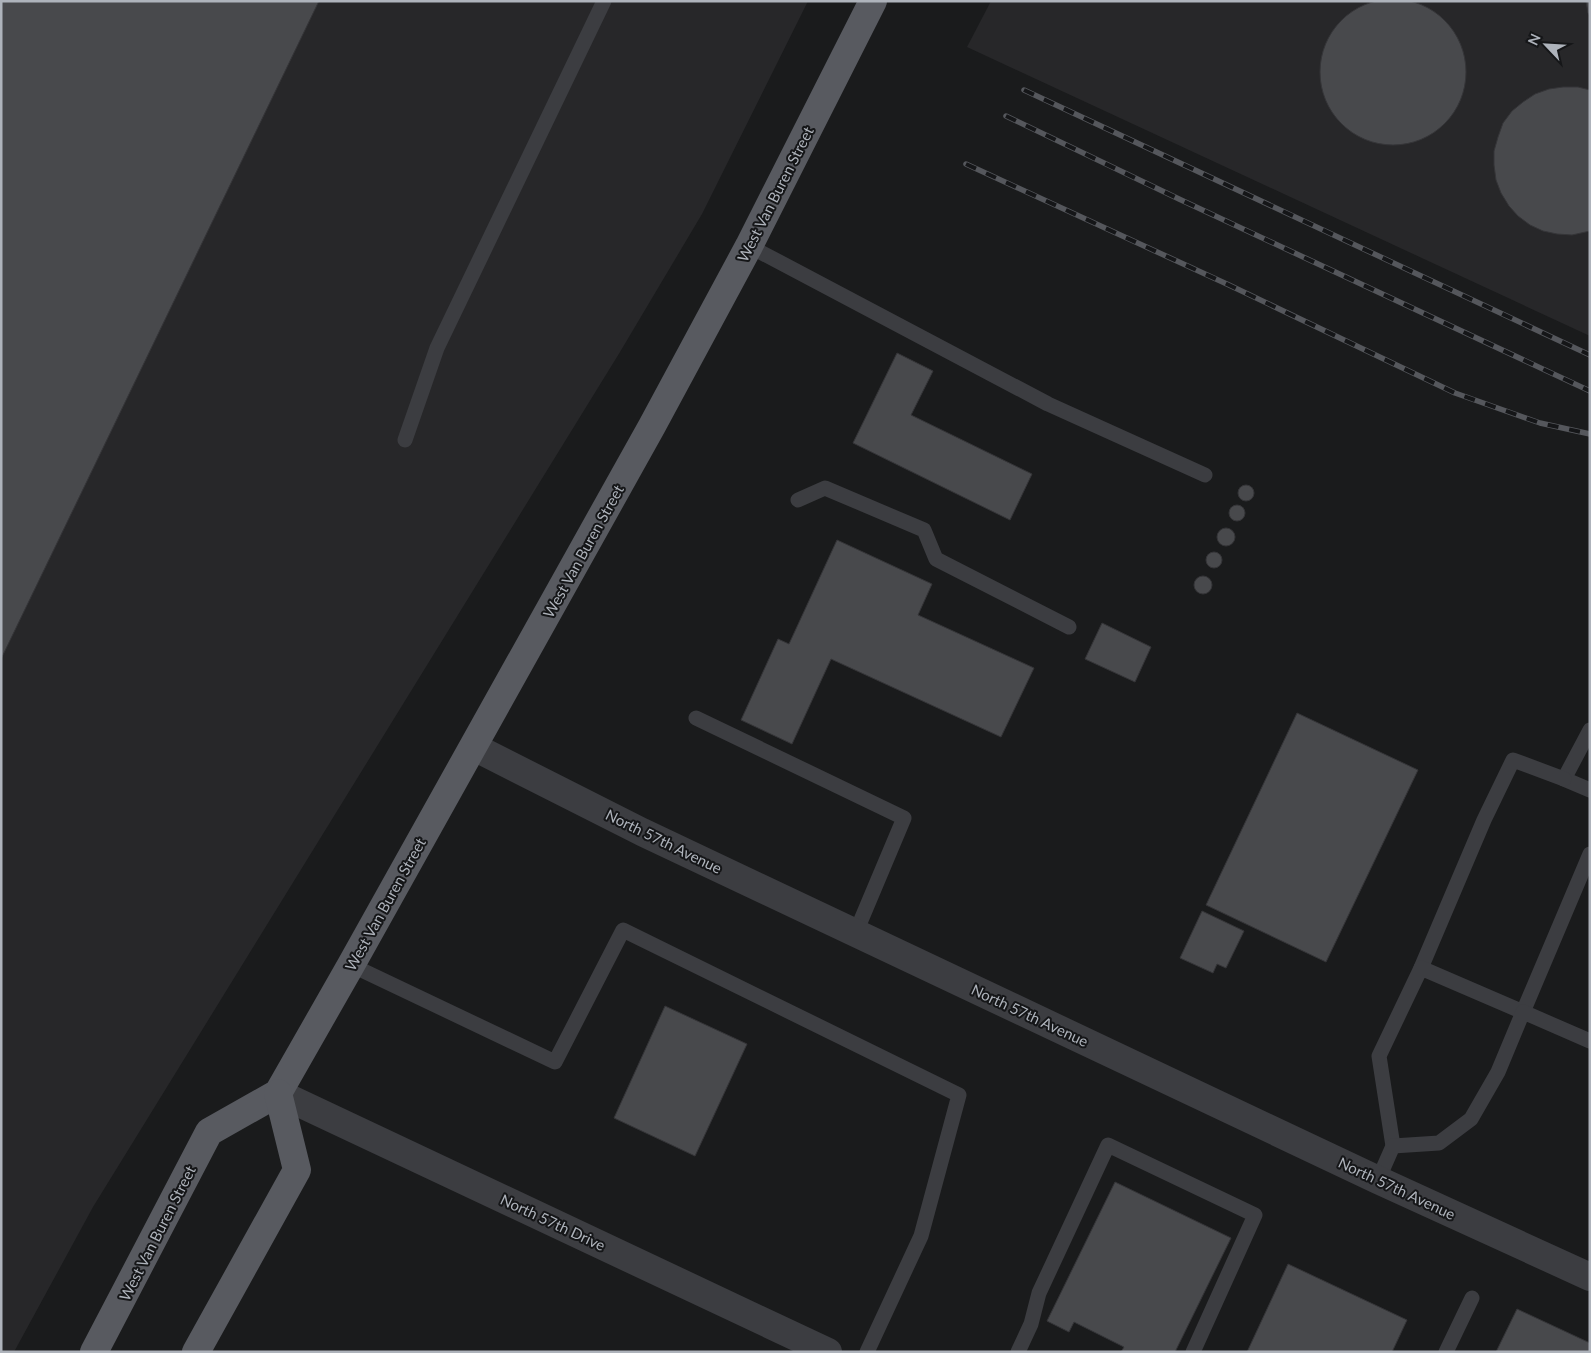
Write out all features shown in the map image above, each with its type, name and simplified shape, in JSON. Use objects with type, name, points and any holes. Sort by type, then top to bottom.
[{"type":"main road","name":"West Van Buren Street","points":[[94,1352],[209,1132],[278,1093],[474,747],[652,426],[749,246],[873,1]]},
{"type":"main road","points":[[196,1352],[297,1170],[278,1093]]},
{"type":"street","name":"North 57th Avenue","points":[[474,747],[642,832],[1378,1180],[1590,1277]]},
{"type":"street","name":"North 57th Drive","points":[[278,1093],[828,1352]]},
{"type":"lane","points":[[405,440],[438,348],[604,1]]},
{"type":"lane","points":[[749,246],[1048,404],[1205,475]]},
{"type":"lane","points":[[798,500],[825,488],[924,530],[936,559],[1069,627]]},
{"type":"lane","points":[[696,718],[904,818],[856,932]]},
{"type":"lane","points":[[1564,779],[1590,730]]},
{"type":"lane","points":[[1378,1180],[1393,1146],[1379,1056],[1421,968],[1484,820],[1513,760],[1590,790]]},
{"type":"lane","points":[[1393,1146],[1439,1143],[1472,1119],[1498,1072],[1590,854]]},
{"type":"lane","points":[[351,965],[555,1062],[623,930],[959,1095],[921,1236],[867,1352]]},
{"type":"lane","points":[[1421,968],[1590,1041]]},
{"type":"lane","points":[[1018,1352],[1031,1324],[1040,1292],[1108,1144],[1255,1215],[1193,1352]]},
{"type":"lane","points":[[1446,1352],[1472,1298]]},
{"type":"shaded area","points":[[1,1],[808,1],[702,214],[620,352],[93,1207],[14,1352],[1,1352]]},
{"type":"shaded area","points":[[991,1],[1590,1],[1590,336],[967,47]]},
{"type":"building","points":[[1393,-1],[1421,4],[1445,20],[1461,44],[1466,72],[1461,100],[1445,124],[1421,140],[1393,145],[1365,140],[1341,124],[1325,100],[1320,72],[1325,44],[1341,20],[1365,4]]},
{"type":"building","points":[[1,1],[319,1],[1,659]]},
{"type":"building","points":[[1586,1],[1590,1],[1590,16],[1588,13]]},
{"type":"building","points":[[1563,87],[1578,87],[1590,90],[1590,231],[1572,235],[1543,231],[1530,225],[1518,216],[1501,193],[1496,180],[1494,165],[1494,151],[1498,137],[1503,123],[1512,111],[1535,94]]},
{"type":"building","points":[[897,353],[933,371],[911,415],[1032,474],[1010,520],[853,443]]},
{"type":"building","points":[[1246,485],[1252,487],[1254,493],[1252,499],[1246,501],[1240,499],[1238,493],[1240,487]]},
{"type":"building","points":[[1237,505],[1243,507],[1245,513],[1243,519],[1237,521],[1231,519],[1229,513],[1231,507]]},
{"type":"building","points":[[1226,528],[1232,531],[1235,537],[1232,543],[1226,546],[1220,543],[1217,537],[1220,531]]},
{"type":"building","points":[[837,540],[932,584],[918,615],[1034,668],[1001,737],[831,659],[792,744],[741,720],[778,639],[789,644]]},
{"type":"building","points":[[1211,552],[1217,552],[1222,557],[1220,566],[1211,568],[1206,563],[1206,557]]},
{"type":"building","points":[[1203,576],[1209,579],[1212,585],[1209,591],[1203,594],[1197,591],[1194,585],[1197,579]]},
{"type":"building","points":[[1102,623],[1151,647],[1135,682],[1085,659]]},
{"type":"building","points":[[1297,713],[1418,770],[1326,962],[1206,905]]},
{"type":"building","points":[[1202,911],[1244,931],[1226,968],[1217,964],[1213,973],[1180,958]]},
{"type":"building","points":[[665,1006],[747,1044],[695,1156],[614,1118]]},
{"type":"building","points":[[1115,1182],[1231,1238],[1175,1352],[1121,1352],[1124,1347],[1074,1322],[1069,1332],[1047,1321]]},
{"type":"building","points":[[1288,1264],[1407,1320],[1392,1352],[1247,1352]]},
{"type":"building","points":[[1517,1309],[1590,1343],[1590,1352],[1496,1352]]},
{"type":"railway","points":[[1024,90],[1590,355]]},
{"type":"railway","points":[[1006,116],[1590,391]]},
{"type":"railway","points":[[966,164],[1229,285],[1455,393],[1540,423],[1590,434]]}]
